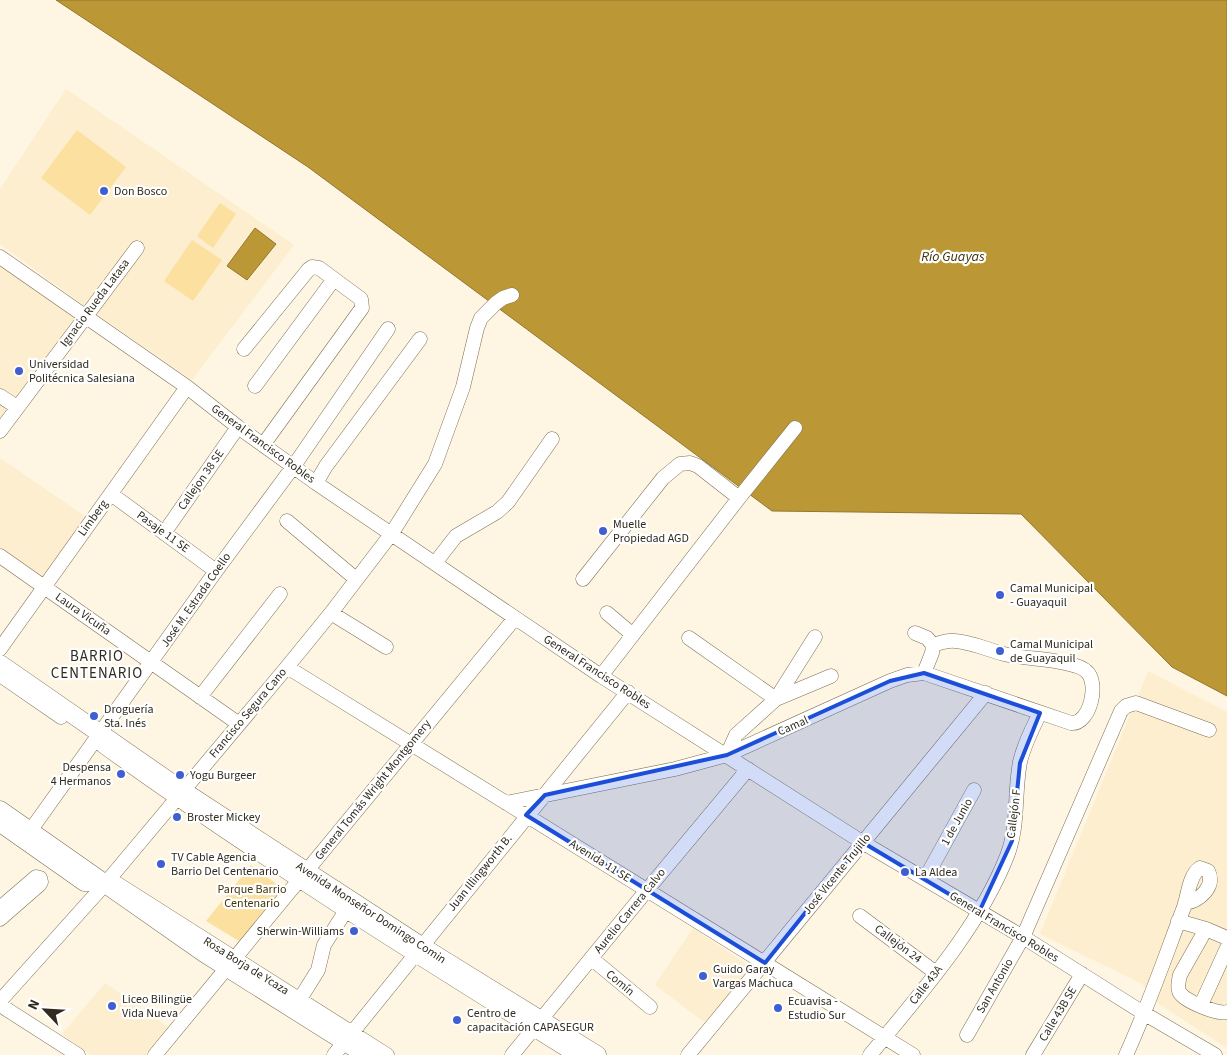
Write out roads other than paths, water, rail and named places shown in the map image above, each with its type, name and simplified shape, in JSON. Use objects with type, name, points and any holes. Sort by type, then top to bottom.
[{"type":"main road","name":"Avenida Monseñor Domingo Comin","points":[[0,664],[179,795],[537,1025],[597,1055]]},
{"type":"main road","name":"Rosa Borja de Ycaza","points":[[0,815],[30,831],[204,953],[231,963],[297,1004],[344,1043],[366,1055]]},
{"type":"street","name":"Ignacio Rueda Latasa","points":[[0,431],[137,248]]},
{"type":"street","name":"General Francisco Robles","points":[[0,257],[187,387],[238,427],[316,483],[601,676],[862,842],[1023,937],[1145,1014],[1215,1055]]},
{"type":"street","points":[[244,349],[312,267],[319,268],[361,299],[362,308],[263,445]]},
{"type":"street","points":[[255,386],[334,279]]},
{"type":"street","name":"Francisco Segura Cano","points":[[0,1003],[105,884],[287,667],[392,533],[435,464],[463,388],[479,323],[496,303],[512,295]]},
{"type":"street","name":"José M. Estrada Coello","points":[[30,831],[293,466],[388,329]]},
{"type":"street","points":[[316,483],[326,466],[420,339]]},
{"type":"street","name":"Limberg","points":[[0,649],[187,387]]},
{"type":"street","points":[[0,396],[17,407]]},
{"type":"street","name":"Callejon 38 SE","points":[[164,533],[238,427]]},
{"type":"street","points":[[601,676],[739,498],[796,428]]},
{"type":"street","points":[[435,563],[456,536],[497,512],[508,502],[552,439]]},
{"type":"street","points":[[583,579],[663,478],[680,464],[690,463],[698,466],[739,498]]},
{"type":"street","name":"Pasaje 11 SE","points":[[111,494],[216,571]]},
{"type":"street","points":[[287,521],[356,579]]},
{"type":"street","name":"Laura Vicuña","points":[[0,556],[239,724]]},
{"type":"street","points":[[200,697],[280,594]]},
{"type":"street","points":[[331,613],[386,647]]},
{"type":"street","points":[[607,613],[632,635]]},
{"type":"street","name":"General Tomás Wright Montgomery","points":[[155,1055],[516,618]]},
{"type":"street","points":[[915,633],[926,638],[933,645],[924,673]]},
{"type":"street","points":[[727,755],[736,736],[776,699],[815,637]]},
{"type":"street","points":[[689,638],[776,699]]},
{"type":"street","name":"Camal","points":[[506,803],[675,769],[727,755],[907,675],[924,673],[1071,723],[1076,724],[1085,716],[1094,688],[1088,672],[1080,667],[1062,662],[1005,654],[957,641],[933,645]]},
{"type":"street","name":"Avenida 11 SE","points":[[287,667],[913,1055]]},
{"type":"street","name":"Avenida Monseñor Domingo Comin","points":[[0,675],[98,737]]},
{"type":"street","points":[[776,699],[831,676]]},
{"type":"street","name":"Juan Illingworth B.","points":[[344,1043],[526,815],[545,795],[628,692]]},
{"type":"street","name":"José Vicente Trujillo","points":[[688,1055],[986,693]]},
{"type":"street","name":"San Antonio","points":[[966,1035],[1023,937],[1121,711],[1126,706],[1136,703],[1209,730]]},
{"type":"street","name":"Callejón F","points":[[979,912],[1001,869],[1012,841],[1020,763],[1026,743],[1040,713]]},
{"type":"street","name":"Aurelio Carrera Calvo","points":[[512,1055],[748,769]]},
{"type":"street","name":"1 de Junio","points":[[925,879],[974,790]]},
{"type":"street","name":"Rosa Borja de Ycaza","points":[[0,815],[84,884],[105,884]]},
{"type":"street","points":[[0,908],[36,877],[40,878],[41,882],[39,885],[0,918]]},
{"type":"street","points":[[1126,1055],[1145,1014],[1185,903]]},
{"type":"street","points":[[297,1004],[318,970],[324,945],[349,906]]},
{"type":"street","name":"Calle 43A","points":[[870,1055],[936,973],[979,912]]},
{"type":"street","name":"Callejón 24","points":[[860,916],[936,973]]},
{"type":"street","points":[[1178,922],[1206,929],[1227,938]]},
{"type":"street","points":[[1206,929],[1180,975],[1178,991],[1183,998],[1220,1013],[1227,1012]]},
{"type":"street","points":[[1201,1005],[1227,948]]},
{"type":"street","name":"Comín","points":[[591,958],[650,1007]]},
{"type":"street","name":"Calle 43B SE","points":[[1033,1055],[1082,974]]},
{"type":"street","points":[[0,1003],[78,1055]]},
{"type":"street","name":"Avenida Monseñor Domingo Comin","points":[[537,1025],[575,1055]]},
{"type":"street","name":"Rosa Borja de Ycaza","points":[[344,1043],[387,1055]]},
{"type":"water","name":"Río Guayas","points":[[56,0],[1227,0],[1227,696],[1172,667],[1021,514],[772,511],[308,167]]},
{"type":"water","points":[[255,228],[276,244],[247,280],[227,266]]},
{"type":"place","name":"Don Bosco","points":[[104,191]]},
{"type":"place","name":"Universidad Politécnica Salesiana","points":[[19,371]]},
{"type":"place","name":"Muelle Propiedad AGD","points":[[603,531]]},
{"type":"place","name":"Camal Municipal - Guayaquil","points":[[1000,595]]},
{"type":"place","name":"Camal Municipal de Guayaquil","points":[[1000,651]]},
{"type":"place","name":"Droguería Sta. Inés","points":[[94,716]]},
{"type":"place","name":"Despensa 4 Hermanos","points":[[121,774]]},
{"type":"place","name":"Yogu Burgeer","points":[[180,775]]},
{"type":"place","name":"Broster Mickey","points":[[177,817]]},
{"type":"place","name":"TV Cable Agencia Barrio Del Centenario","points":[[161,864]]},
{"type":"place","name":"La Aldea","points":[[905,872]]},
{"type":"place","name":"Sherwin-Williams","points":[[354,931]]},
{"type":"place","name":"Guido Garay Vargas Machuca","points":[[703,976]]},
{"type":"place","name":"Liceo Bilingüe Vida Nueva","points":[[112,1006]]},
{"type":"place","name":"Ecuavisa - Estudio Sur","points":[[778,1008]]},
{"type":"place","name":"Centro de capacitación CAPASEGUR","points":[[457,1020]]},
{"type":"district","name":"BARRIO CENTENARIO","points":[[97,664]]},
{"type":"park label","name":"Parque Barrio Centenario","points":[[252,896]]}]
